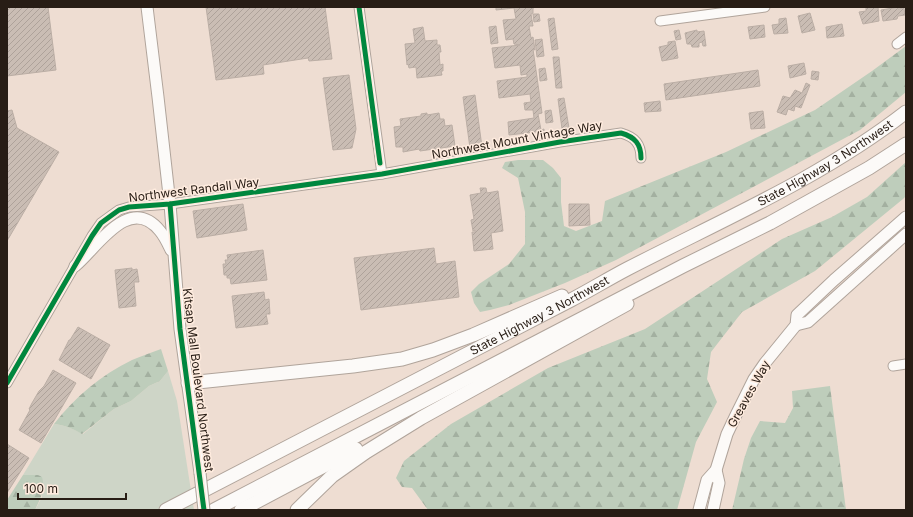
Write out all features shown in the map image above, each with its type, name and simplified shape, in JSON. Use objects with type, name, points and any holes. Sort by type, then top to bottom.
[{"type":"highway","name":"State Highway 3 Northwest","points":[[166,510],[571,300],[627,269],[689,239],[805,179],[863,144],[906,112]]},
{"type":"highway","name":"State Highway 3 Northwest","points":[[214,510],[684,266],[746,236],[869,168],[906,144]]},
{"type":"highway","points":[[241,510],[358,448],[421,418],[585,329],[746,236]]},
{"type":"highway","points":[[188,383],[353,366],[391,361],[412,356],[473,335],[627,269]]},
{"type":"highway","points":[[297,510],[343,467],[421,418]]},
{"type":"main road","name":"Kitsap Mall Boulevard Northwest","points":[[147,7],[170,204],[180,329],[204,510]]},
{"type":"main road","name":"Greaves Way","points":[[699,510],[707,480],[716,470],[727,434],[752,384],[772,354],[796,325],[798,314],[906,217]]},
{"type":"main road","points":[[75,266],[117,224],[134,218],[149,222],[156,226],[173,253]]},
{"type":"main road","name":"Greaves Way","points":[[796,325],[808,322],[906,234]]},
{"type":"main road","name":"Greaves Way","points":[[713,510],[719,483],[716,470]]},
{"type":"street","points":[[359,7],[382,174]]},
{"type":"street","points":[[660,21],[765,7]]},
{"type":"street","points":[[897,44],[906,37]]},
{"type":"street","name":"Northwest Mount Vintage Way","points":[[382,174],[546,144],[621,133],[630,136],[637,142],[641,153],[641,158]]},
{"type":"street","name":"Northwest Randall Way","points":[[7,383],[92,236],[102,223],[119,210],[129,207],[170,204],[382,174]]},
{"type":"street","points":[[893,366],[906,364]]},
{"type":"shaded area","points":[[168,371],[177,401],[194,510],[35,510],[42,497],[38,475],[23,475],[54,424],[76,430],[83,434],[114,409],[131,401],[149,386],[160,381]]},
{"type":"green space","points":[[906,46],[906,92],[860,130],[616,260],[565,283],[509,305],[490,310],[480,312],[474,303],[471,292],[479,284],[509,264],[525,244],[525,212],[518,178],[502,168],[505,162],[518,160],[543,160],[553,168],[561,178],[561,202],[564,226],[576,231],[602,221],[605,201],[726,152],[815,110]]},
{"type":"green space","points":[[906,162],[906,196],[903,199],[815,271],[742,312],[711,352],[707,379],[717,402],[696,442],[677,510],[428,510],[412,488],[402,487],[396,478],[404,461],[451,424],[548,368],[645,329],[782,239],[832,217],[867,197]]},
{"type":"green space","points":[[161,349],[168,371],[160,381],[149,386],[131,401],[114,409],[82,434],[76,430],[54,424],[80,396],[99,380],[132,360]]},
{"type":"green space","points":[[830,386],[846,510],[732,510],[744,459],[751,438],[760,421],[785,423],[793,408],[792,391]]},
{"type":"green space","points":[[23,475],[38,475],[42,477],[43,490],[39,502],[35,510],[7,510],[7,500]]},
{"type":"building","points":[[7,7],[48,7],[56,70],[7,76]]},
{"type":"building","points":[[206,7],[325,7],[332,59],[309,61],[308,58],[263,65],[264,74],[216,80]]},
{"type":"building","points":[[496,7],[536,7],[533,8],[533,13],[531,14],[533,26],[529,26],[531,38],[533,37],[535,50],[533,49],[542,113],[538,114],[541,130],[544,129],[544,131],[509,135],[508,122],[534,118],[533,110],[525,110],[524,103],[531,102],[530,94],[499,98],[497,81],[527,77],[527,74],[521,75],[520,65],[495,68],[492,48],[520,45],[514,44],[513,39],[506,40],[503,20],[516,19],[514,8],[496,10]]},
{"type":"building","points":[[866,7],[878,7],[879,21],[863,24],[859,12],[866,11]]},
{"type":"building","points":[[898,7],[898,9],[904,8],[905,15],[898,16],[897,19],[883,21],[881,10]]},
{"type":"building","points":[[810,13],[815,30],[802,33],[798,16]]},
{"type":"building","points":[[533,14],[539,14],[540,21],[534,22]]},
{"type":"building","points":[[554,18],[558,49],[552,50],[548,19]]},
{"type":"building","points":[[786,18],[788,33],[774,34],[772,25],[779,24],[779,19]]},
{"type":"building","points":[[842,24],[844,36],[827,38],[826,27]]},
{"type":"building","points":[[764,25],[765,37],[750,39],[748,27]]},
{"type":"building","points":[[496,26],[498,43],[491,44],[489,27]]},
{"type":"building","points":[[423,27],[425,41],[437,40],[437,45],[440,45],[440,65],[443,64],[443,71],[441,71],[442,75],[417,78],[416,67],[409,68],[408,64],[407,65],[405,44],[415,43],[413,29]]},
{"type":"building","points":[[679,30],[681,39],[676,40],[674,31]]},
{"type":"building","points":[[697,30],[697,32],[704,31],[706,46],[703,46],[702,42],[699,43],[699,47],[692,47],[691,44],[687,44],[685,33]]},
{"type":"building","points":[[542,39],[544,56],[537,57],[535,40]]},
{"type":"building","points":[[675,41],[678,58],[662,61],[659,47],[668,45],[668,42]]},
{"type":"building","points":[[553,57],[559,57],[562,88],[556,88]]},
{"type":"building","points":[[804,63],[806,74],[790,78],[788,66]]},
{"type":"building","points":[[545,68],[547,80],[540,81],[539,69]]},
{"type":"building","points":[[758,70],[760,86],[666,100],[664,84]]},
{"type":"building","points":[[812,71],[819,72],[818,80],[811,79]]},
{"type":"building","points":[[349,75],[356,129],[352,148],[333,150],[323,78]]},
{"type":"building","points":[[806,83],[810,85],[801,108],[795,106],[794,111],[788,109],[786,115],[777,112],[783,96],[790,98],[795,90],[802,93]]},
{"type":"building","points":[[475,95],[482,147],[470,148],[463,97]]},
{"type":"building","points":[[564,98],[569,128],[562,129],[558,99]]},
{"type":"building","points":[[660,101],[661,111],[645,112],[644,103]]},
{"type":"building","points":[[12,110],[17,128],[59,152],[7,241],[7,111]]},
{"type":"building","points":[[551,110],[553,122],[546,123],[545,111]]},
{"type":"building","points":[[763,111],[765,128],[751,129],[749,113]]},
{"type":"building","points":[[427,113],[427,115],[439,113],[440,119],[444,119],[445,126],[452,125],[455,146],[403,152],[403,147],[396,147],[394,127],[401,126],[400,119],[421,116],[421,114]]},
{"type":"building","points":[[480,188],[486,188],[487,193],[498,191],[503,231],[491,233],[493,249],[474,251],[472,232],[475,232],[475,230],[473,231],[471,220],[474,219],[470,195],[481,193]]},
{"type":"building","points":[[243,204],[247,230],[197,238],[193,211]]},
{"type":"building","points":[[569,204],[589,204],[590,225],[569,226]]},
{"type":"building","points":[[434,248],[436,264],[455,261],[459,297],[361,310],[354,258]]},
{"type":"building","points":[[263,250],[267,280],[231,284],[230,278],[227,278],[227,275],[224,275],[223,264],[226,264],[225,260],[228,260],[227,255]]},
{"type":"building","points":[[132,268],[132,270],[137,269],[139,282],[134,282],[136,306],[119,308],[115,270]]},
{"type":"building","points":[[264,292],[265,300],[269,299],[270,314],[266,314],[268,324],[236,328],[232,296]]},
{"type":"building","points":[[78,327],[110,345],[91,379],[59,360],[69,340]]},
{"type":"building","points":[[53,370],[76,383],[41,443],[19,430],[30,410],[29,409],[32,403]]},
{"type":"building","points":[[7,444],[29,458],[7,493]]},
{"type":"cycle path","points":[[359,7],[380,163]]},
{"type":"cycle path","points":[[7,383],[92,236],[101,223],[119,210],[129,207],[170,204],[382,174],[560,142],[621,133],[630,137],[636,142],[640,149],[641,158]]},
{"type":"cycle path","points":[[170,204],[180,329],[204,510]]}]
